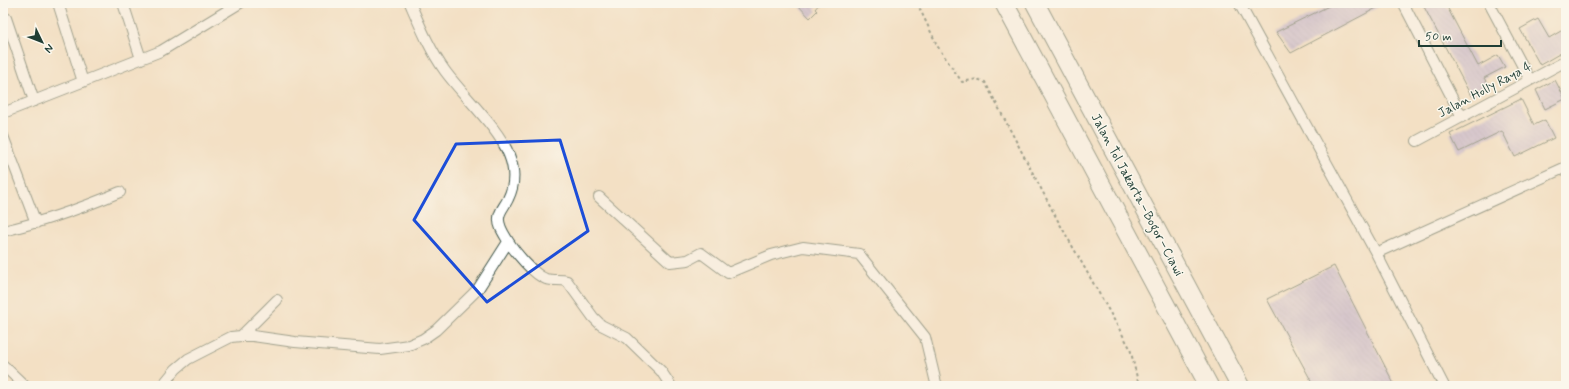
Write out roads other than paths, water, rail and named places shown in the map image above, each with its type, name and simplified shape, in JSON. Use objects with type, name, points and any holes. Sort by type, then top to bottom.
[{"type":"highway","name":"Jalan Tol Jakarta–Bogor–Ciawi","points":[[1004,3],[1209,386]]},
{"type":"highway","name":"Jalan Tol Jakarta–Bogor–Ciawi","points":[[1035,3],[1240,386]]},
{"type":"street","points":[[58,3],[83,82]]},
{"type":"street","points":[[123,3],[141,59]]},
{"type":"street","points":[[3,113],[161,51],[240,3]]},
{"type":"street","points":[[410,3],[424,35],[444,70],[506,147],[512,162],[514,174],[512,190],[500,213],[499,220],[501,229],[508,242],[523,260],[541,277],[567,281],[593,317],[601,325],[628,338],[661,371],[671,386]]},
{"type":"street","points":[[1239,3],[1376,253],[1444,386]]},
{"type":"street","points":[[1403,3],[1462,117]]},
{"type":"street","points":[[1489,3],[1530,80]]},
{"type":"street","points":[[6,18],[34,101]]},
{"type":"street","name":"Jalan Holly Raya 4","points":[[1417,141],[1566,61]]},
{"type":"street","points":[[3,136],[36,223]]},
{"type":"street","points":[[1376,253],[1566,167]]},
{"type":"street","points":[[3,231],[36,223],[75,210],[120,192]]},
{"type":"street","points":[[599,197],[670,262],[688,260],[701,253],[728,273],[771,255],[803,247],[859,254],[925,337],[938,386]]},
{"type":"street","points":[[162,386],[176,369],[188,359],[231,337],[241,336],[380,349],[409,346],[436,330],[478,289],[508,242]]},
{"type":"street","points":[[241,336],[277,300]]},
{"type":"street","points":[[3,365],[25,386]]}]
